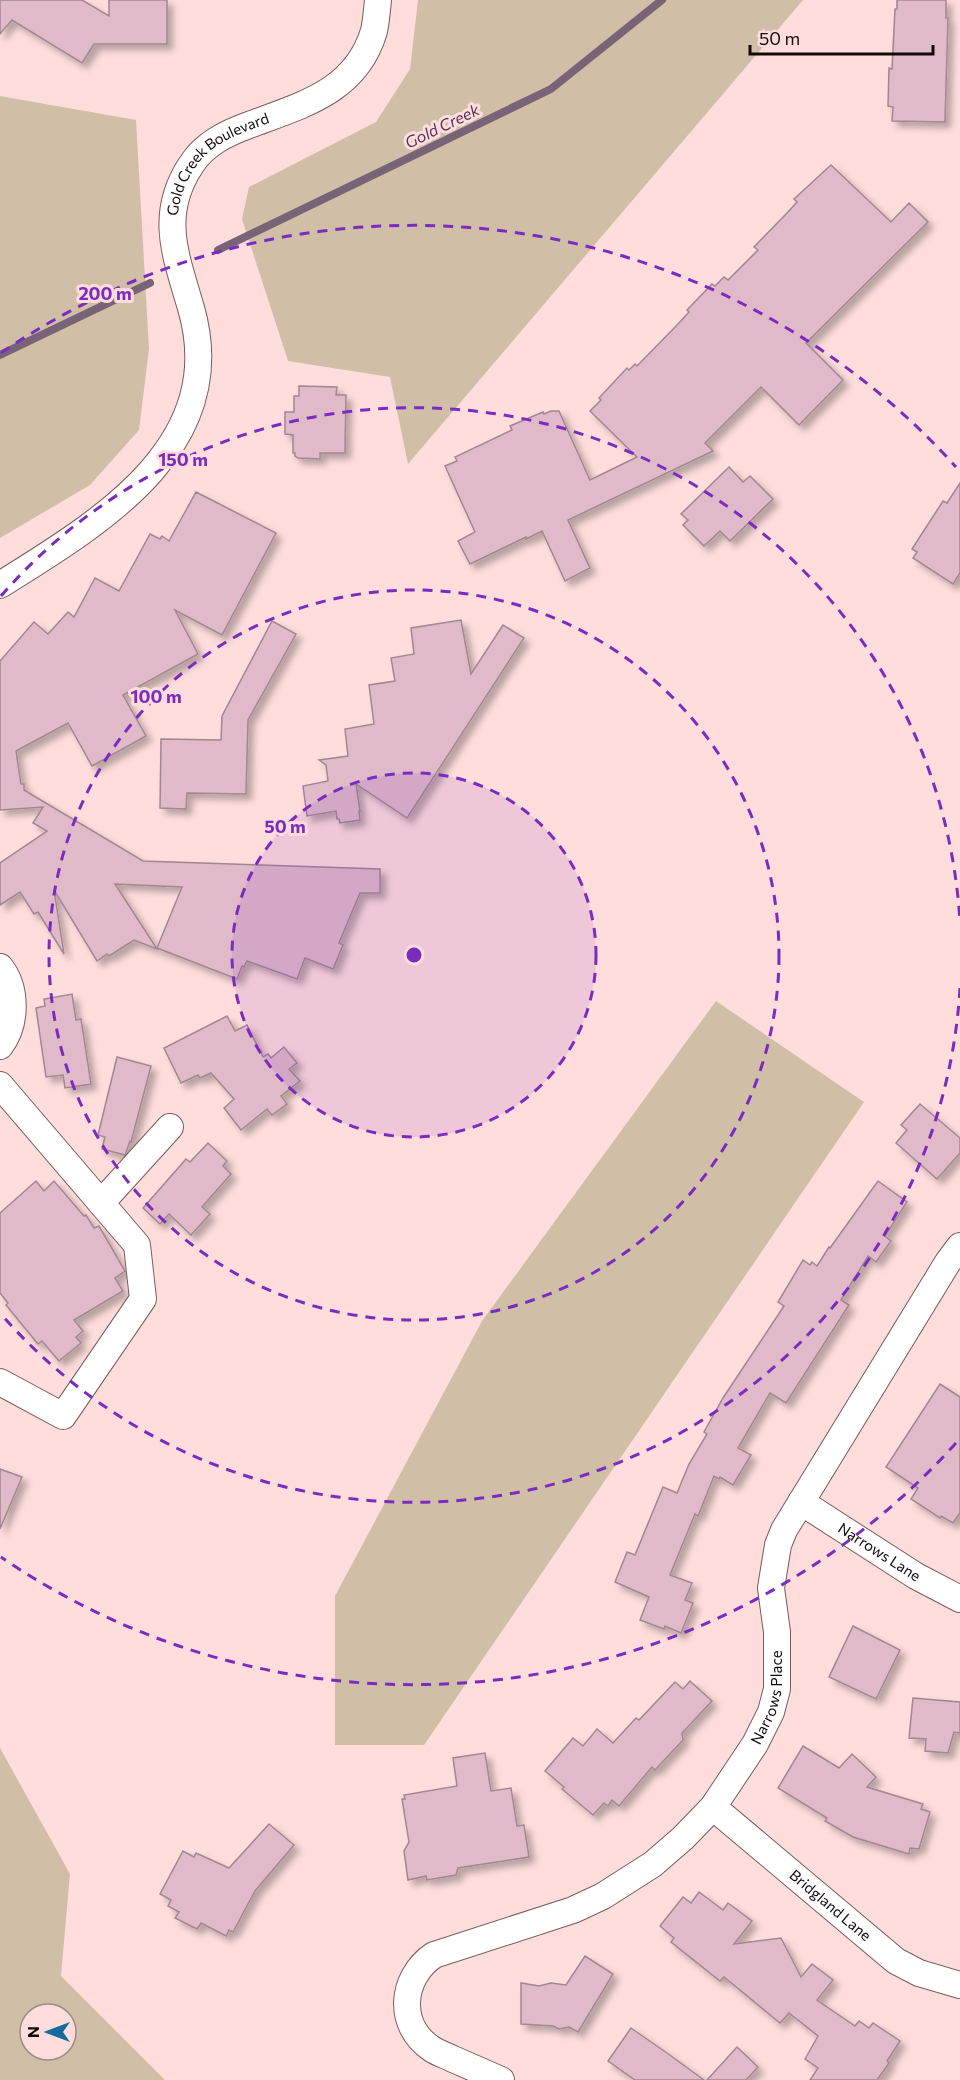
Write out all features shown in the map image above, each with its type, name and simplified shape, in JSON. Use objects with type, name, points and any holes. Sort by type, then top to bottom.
[{"type":"street","name":"Gold Creek Boulevard","points":[[0,585],[74,538],[105,514],[143,481],[175,441],[193,400],[199,372],[197,334],[171,231],[173,208],[182,180],[192,162],[206,148],[227,133],[302,105],[326,94],[343,82],[355,70],[363,57],[374,31],[378,0]]},
{"type":"street","points":[[0,967],[10,984],[12,999],[8,1030],[0,1046]]},
{"type":"street","points":[[0,1085],[136,1245],[143,1299],[63,1416],[0,1382]]},
{"type":"street","points":[[101,1203],[170,1127]]},
{"type":"street","name":"Narrows Place","points":[[501,2080],[432,2049],[416,2034],[409,2019],[407,2003],[412,1979],[418,1968],[434,1954],[573,1910],[603,1896],[652,1864],[683,1838],[713,1807],[755,1744],[771,1712],[777,1689],[777,1632],[771,1588],[778,1545],[784,1530],[960,1246]]},
{"type":"street","name":"Narrows Lane","points":[[801,1502],[916,1576],[960,1599]]},
{"type":"street","name":"Bridgland Lane","points":[[713,1807],[896,1961],[919,1973],[960,1985]]},
{"type":"shaded area","points":[[418,0],[803,0],[408,464],[390,377],[288,361],[242,219],[249,187],[376,122],[410,69]]},
{"type":"shaded area","points":[[0,96],[136,120],[149,349],[139,430],[90,485],[0,538]]},
{"type":"shaded area","points":[[716,1001],[864,1102],[424,1745],[335,1745],[335,1596],[482,1321]]},
{"type":"shaded area","points":[[0,1748],[70,1874],[61,1976],[165,2080],[0,2080]]},
{"type":"building","points":[[0,0],[82,0],[109,16],[109,0],[167,0],[167,44],[94,44],[82,63],[12,20],[0,34]]},
{"type":"building","points":[[897,0],[946,0],[946,18],[948,18],[945,122],[892,121],[893,107],[888,106],[889,68],[892,69]]},
{"type":"building","points":[[831,165],[891,222],[909,203],[928,222],[806,343],[843,380],[799,425],[761,387],[705,443],[713,451],[568,520],[590,568],[565,581],[542,531],[470,564],[458,541],[475,532],[445,466],[457,461],[455,457],[512,430],[510,426],[543,412],[544,414],[551,411],[559,411],[590,480],[637,457],[590,411],[627,368],[629,370],[635,364],[637,366],[678,324],[689,312],[687,310],[712,284],[715,286],[724,277],[728,280],[758,250],[754,247],[797,202],[794,199]]},
{"type":"building","points":[[299,386],[337,387],[336,395],[346,395],[345,453],[320,453],[320,459],[295,456],[293,435],[285,434],[285,412],[294,412],[294,396],[299,396]]},
{"type":"building","points":[[729,467],[743,482],[750,476],[773,499],[730,541],[720,531],[704,546],[683,525],[688,520],[681,514]]},
{"type":"building","points":[[960,483],[960,573],[953,584],[913,558],[917,552],[912,549],[943,501],[947,503]]},
{"type":"building","points":[[196,492],[276,533],[222,635],[175,610],[198,654],[123,695],[146,736],[92,766],[68,723],[16,751],[21,784],[24,784],[24,790],[143,861],[380,869],[380,893],[360,893],[339,943],[343,945],[333,969],[305,958],[297,979],[247,961],[244,967],[242,966],[237,979],[157,948],[182,887],[115,884],[157,949],[134,940],[97,961],[54,890],[64,954],[38,912],[34,914],[20,892],[0,905],[0,863],[47,831],[33,823],[43,807],[0,810],[0,661],[34,622],[48,634],[68,612],[74,617],[95,578],[119,591],[150,534],[160,539],[162,536],[169,541]]},
{"type":"building","points":[[461,620],[471,674],[503,625],[524,638],[407,818],[356,784],[360,820],[340,823],[336,811],[307,816],[303,786],[328,781],[326,765],[319,760],[348,756],[345,729],[374,724],[369,685],[395,681],[391,658],[414,654],[411,628]]},
{"type":"building","points":[[272,621],[296,634],[248,720],[246,794],[187,793],[186,809],[160,808],[161,739],[221,740],[222,716]]},
{"type":"building","points":[[72,994],[76,1020],[81,1019],[91,1084],[65,1088],[63,1075],[46,1077],[36,1008],[45,1006],[44,999]]},
{"type":"building","points":[[227,1016],[235,1031],[247,1025],[263,1057],[268,1054],[271,1058],[284,1047],[297,1063],[289,1069],[300,1081],[281,1096],[287,1104],[272,1115],[267,1109],[241,1130],[224,1108],[234,1099],[211,1073],[200,1078],[198,1075],[181,1083],[164,1048]]},
{"type":"building","points":[[117,1057],[151,1066],[131,1142],[125,1155],[102,1149],[105,1137],[98,1135]]},
{"type":"building","points":[[920,1104],[960,1138],[960,1153],[937,1179],[896,1143],[907,1130],[901,1125]]},
{"type":"building","points":[[208,1143],[227,1161],[223,1166],[231,1174],[202,1207],[210,1214],[191,1235],[169,1214],[160,1224],[143,1208],[186,1159],[190,1162]]},
{"type":"building","points":[[36,1181],[44,1191],[54,1181],[84,1216],[86,1215],[94,1228],[99,1226],[125,1271],[115,1278],[123,1291],[74,1320],[83,1331],[76,1337],[81,1343],[59,1361],[42,1341],[38,1344],[6,1305],[8,1303],[0,1293],[0,1213]]},
{"type":"building","points":[[878,1181],[907,1202],[885,1236],[891,1241],[876,1262],[868,1256],[841,1300],[849,1305],[786,1403],[770,1393],[738,1448],[751,1455],[733,1485],[714,1476],[698,1516],[695,1514],[670,1575],[692,1583],[685,1600],[693,1603],[681,1633],[665,1626],[664,1629],[640,1620],[649,1597],[615,1582],[627,1552],[635,1555],[663,1487],[677,1493],[689,1464],[707,1434],[704,1432],[723,1398],[784,1306],[778,1302],[803,1260],[810,1265],[812,1262],[817,1266]]},
{"type":"building","points":[[940,1384],[960,1397],[960,1513],[953,1523],[941,1516],[940,1518],[911,1499],[918,1488],[886,1467]]},
{"type":"building","points":[[0,1469],[22,1477],[0,1529]]},
{"type":"building","points":[[853,1626],[900,1650],[876,1699],[829,1677]]},
{"type":"building","points":[[690,1681],[712,1701],[682,1733],[683,1740],[655,1770],[652,1767],[619,1806],[612,1800],[608,1806],[604,1803],[593,1815],[545,1771],[573,1738],[583,1746],[597,1729],[613,1743],[636,1718],[639,1720],[675,1682],[683,1689]]},
{"type":"building","points":[[913,1698],[960,1702],[960,1733],[954,1732],[948,1753],[925,1751],[926,1739],[909,1738]]},
{"type":"building","points":[[803,1746],[839,1768],[852,1754],[876,1777],[867,1787],[923,1804],[921,1809],[930,1812],[919,1849],[910,1848],[909,1854],[853,1837],[825,1821],[827,1818],[778,1788]]},
{"type":"building","points":[[485,1753],[491,1791],[511,1788],[517,1826],[524,1825],[529,1857],[458,1868],[456,1875],[427,1880],[426,1876],[408,1880],[404,1851],[409,1842],[402,1799],[405,1799],[404,1795],[457,1786],[453,1758]]},
{"type":"building","points":[[269,1824],[294,1845],[255,1891],[233,1932],[229,1930],[226,1936],[201,1923],[197,1929],[175,1918],[179,1912],[168,1906],[171,1900],[160,1894],[183,1851],[194,1857],[196,1853],[229,1868]]},
{"type":"building","points":[[699,1892],[723,1910],[728,1903],[752,1921],[734,1944],[781,1938],[801,1977],[812,1964],[833,1980],[817,2000],[855,2026],[859,2021],[869,2028],[873,2023],[900,2041],[877,2080],[810,2080],[818,2068],[805,2059],[818,2036],[789,2013],[780,2023],[724,1977],[720,1981],[671,1942],[674,1938],[660,1926],[683,1897],[691,1903]]},
{"type":"building","points":[[585,1956],[613,1974],[578,2032],[569,2027],[559,2029],[553,2026],[521,2024],[521,1983],[539,1986],[551,1983],[566,1985]]},
{"type":"building","points":[[631,2028],[704,2080],[635,2080],[608,2061]]},
{"type":"building","points":[[737,2047],[758,2067],[746,2080],[707,2080]]},
{"type":"waterway","name":"Gold Creek","points":[[218,250],[551,89],[662,0]]},
{"type":"waterway","name":"Gold Creek","points":[[0,355],[150,283]]}]
